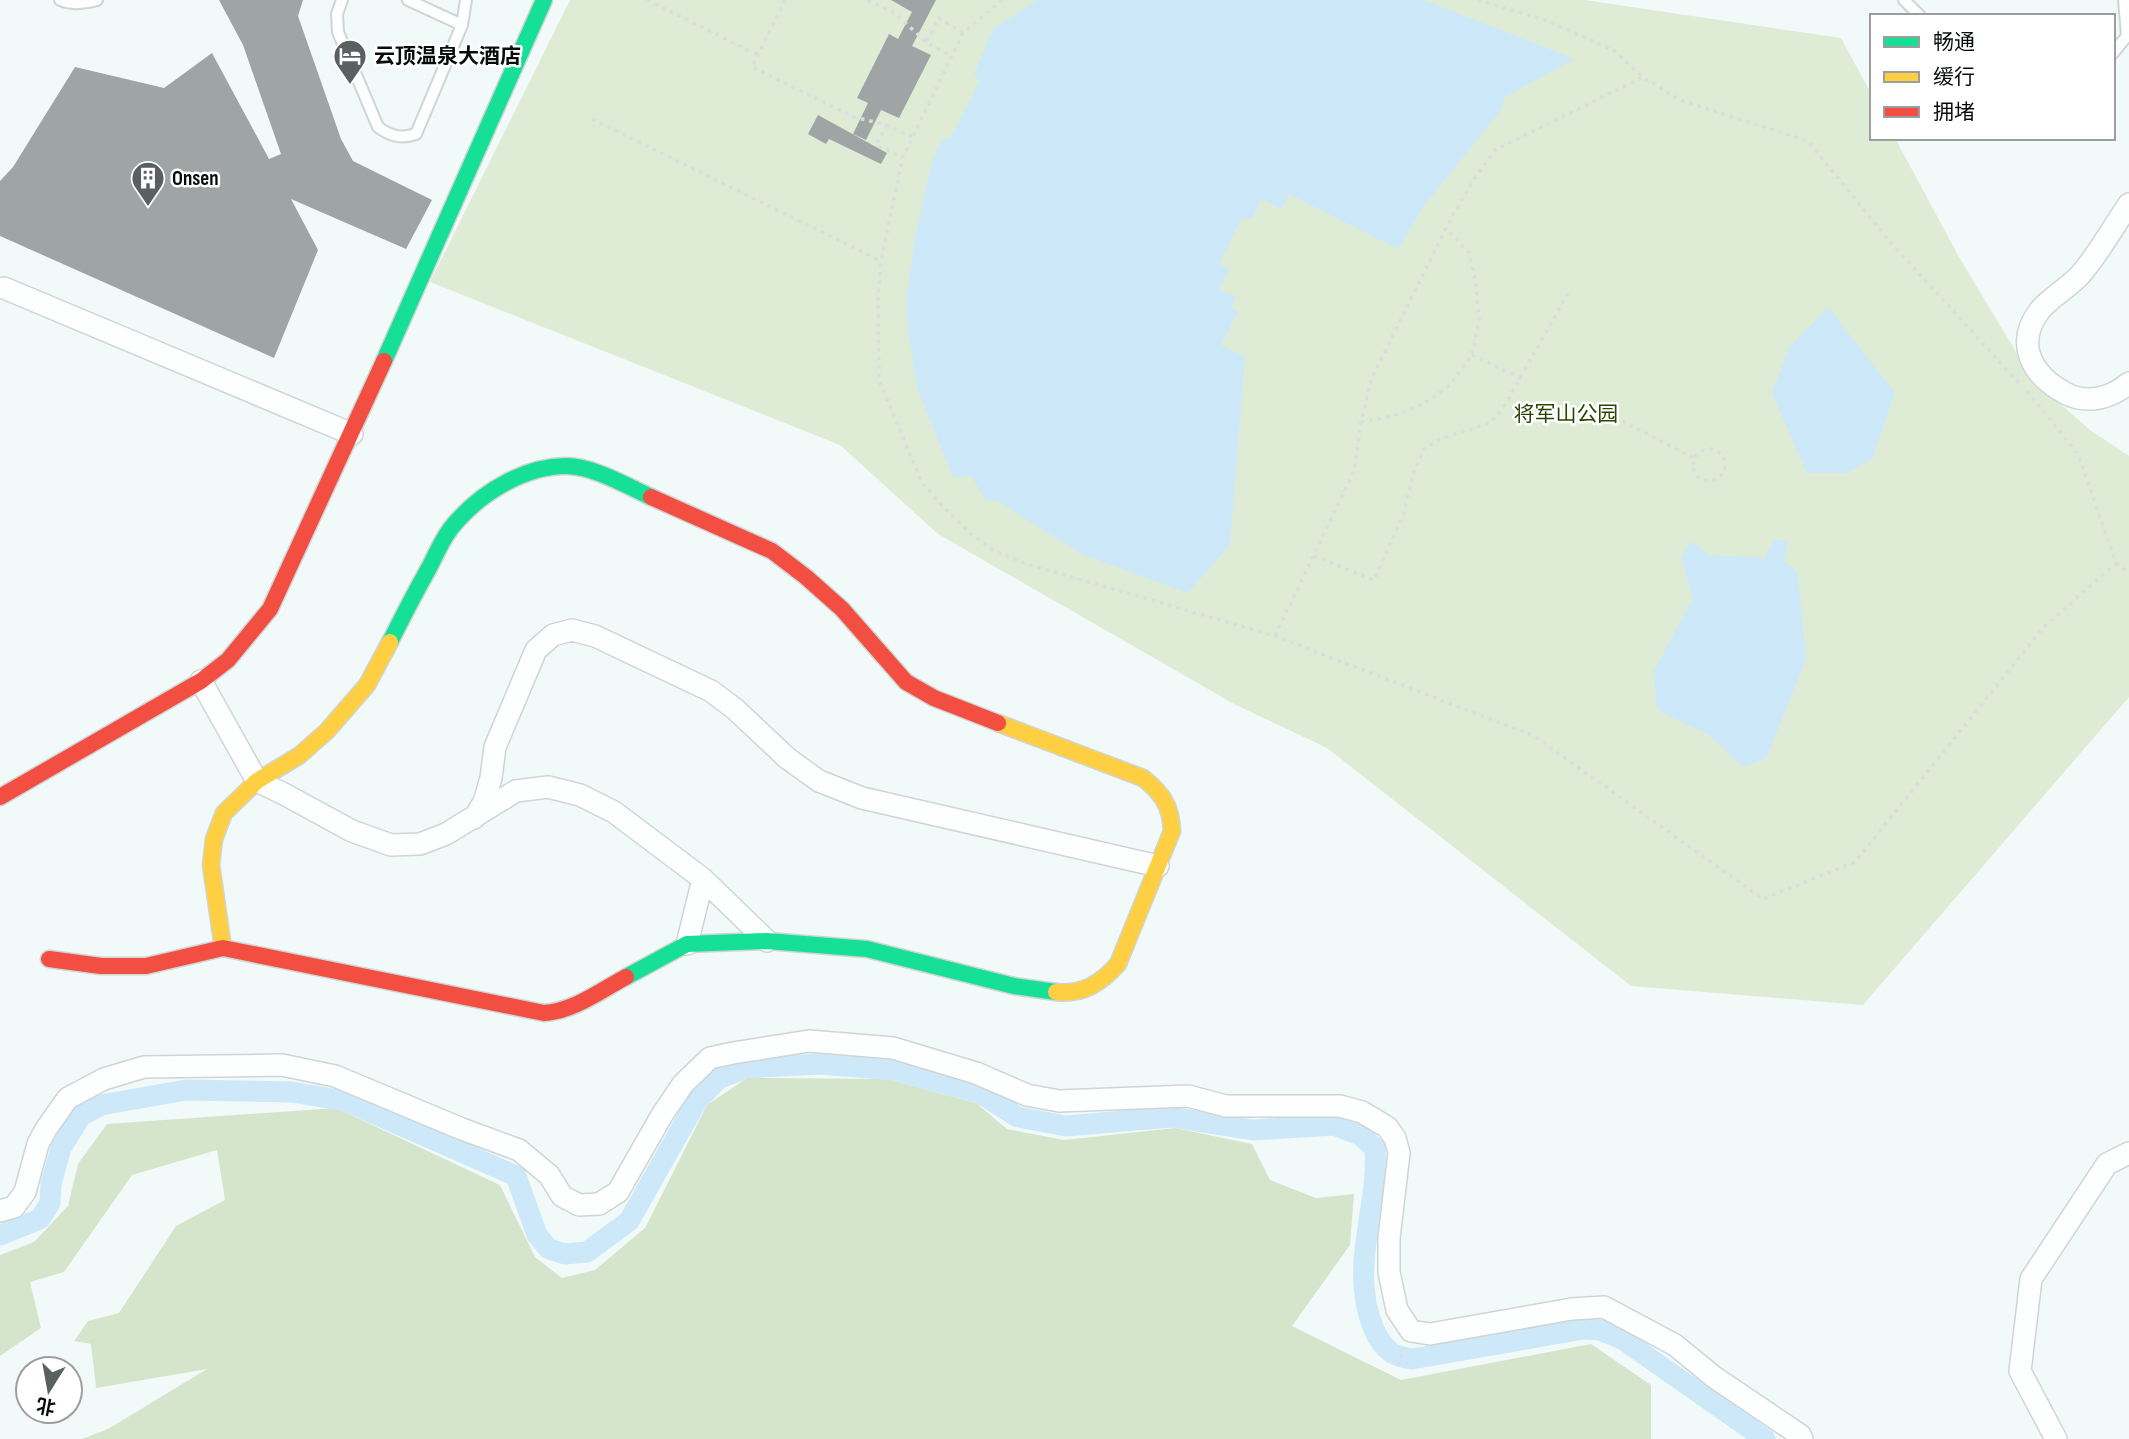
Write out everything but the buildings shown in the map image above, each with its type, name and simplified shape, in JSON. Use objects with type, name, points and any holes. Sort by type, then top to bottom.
[{"type":"street","points":[[0,797],[201,681],[228,660],[270,609],[352,434],[544,0]]},
{"type":"street","points":[[2129,204],[2080,275],[2040,311],[2027,336],[2030,361],[2048,384],[2074,398],[2097,399],[2117,392],[2129,383]]},
{"type":"street","points":[[4,288],[352,434]]},
{"type":"street","points":[[49,959],[101,966],[146,966],[223,948],[544,1013],[571,1007],[687,944],[767,941],[867,949],[1014,986],[1061,993],[1085,990],[1104,980],[1118,964],[1172,831],[1172,812],[1161,792],[1143,778],[934,698],[906,682],[842,609],[772,551],[600,474],[566,466],[536,470],[506,482],[476,502],[456,521],[440,546],[368,685],[327,732],[300,755],[257,781],[224,813],[214,839],[211,865],[223,948]]},
{"type":"street","points":[[474,818],[484,802],[495,747],[536,650],[553,635],[572,630],[595,636],[711,691],[735,709],[787,758],[819,781],[862,798],[1158,866]]},
{"type":"street","points":[[201,681],[257,781],[352,831],[391,845],[420,844],[446,834],[516,791],[548,787],[580,795],[614,812],[703,879],[767,941]]},
{"type":"street","points":[[687,944],[703,879]]},
{"type":"street","points":[[0,1211],[14,1207],[25,1192],[38,1144],[68,1098],[104,1079],[144,1067],[282,1065],[335,1076],[519,1150],[549,1175],[562,1196],[579,1205],[599,1204],[618,1192],[683,1084],[710,1058],[809,1041],[893,1048],[976,1073],[1027,1095],[1059,1101],[1188,1096],[1226,1106],[1340,1106],[1362,1112],[1387,1126],[1395,1138],[1399,1153],[1389,1238],[1389,1272],[1397,1310],[1411,1331],[1430,1334],[1572,1309],[1604,1307],[1675,1345],[1714,1377],[1800,1435],[1802,1439]]},
{"type":"street","points":[[2056,1439],[2020,1371],[2031,1279],[2108,1164],[2129,1153]]},
{"type":"lane","points":[[60,0],[66,3],[97,0]]},
{"type":"lane","points":[[342,0],[337,14],[338,32],[378,127],[388,135],[407,137],[415,134],[462,26],[466,0]]},
{"type":"lane","points":[[408,0],[462,26]]},
{"type":"lane","points":[[1904,0],[1918,14]]},
{"type":"lane","points":[[2115,51],[2127,36],[2124,0]]},
{"type":"path","points":[[647,0],[758,55]]},
{"type":"path","points":[[785,0],[752,66],[854,117],[887,125],[913,137]]},
{"type":"path","points":[[868,0],[896,14],[926,42],[952,56]]},
{"type":"path","points":[[1002,0],[964,33],[903,157],[881,261],[878,299],[880,380],[921,481],[970,533],[993,550],[1027,564],[1275,636],[1534,736],[1763,899],[1855,862],[2043,628],[2116,563]]},
{"type":"path","points":[[1478,0],[1545,20],[1613,50],[1643,77],[1680,100],[1808,141],[1892,244],[2008,369],[2078,454],[2116,563],[2129,573]]},
{"type":"path","points":[[926,42],[939,19],[964,33]]},
{"type":"path","points":[[1275,636],[1354,471],[1361,422],[1371,380],[1446,228],[1474,179],[1495,150],[1643,77]]},
{"type":"path","points":[[592,119],[881,261]]},
{"type":"path","points":[[887,125],[876,145],[903,157]]},
{"type":"path","points":[[1361,422],[1393,416],[1423,404],[1450,385],[1472,355],[1479,320],[1476,283],[1469,253],[1446,228]]},
{"type":"path","points":[[1314,556],[1374,580],[1404,513],[1413,474],[1424,449],[1442,438],[1489,423],[1503,410],[1570,290]]},
{"type":"path","points":[[1472,355],[1527,381]]},
{"type":"path","points":[[1622,421],[1694,458]]},
{"type":"path","points":[[1713,449],[1722,456],[1724,471],[1717,479],[1702,480],[1694,473],[1694,458],[1702,450],[1713,449]]},
{"type":"path","points":[[1398,1366],[1405,1345]]},
{"type":"green space","name":"将军山公园","points":[[570,0],[1585,0],[1841,38],[1870,91],[1870,140],[1896,140],[1958,255],[2032,379],[2090,430],[2129,456],[2129,697],[1863,1005],[1631,986],[1327,748],[1234,704],[938,534],[840,445],[430,282]]},
{"type":"green space","points":[[747,1078],[887,1079],[976,1103],[1007,1129],[1064,1140],[1175,1128],[1252,1144],[1270,1180],[1316,1198],[1354,1194],[1350,1245],[1292,1326],[1401,1380],[1591,1344],[1651,1385],[1651,1439],[82,1439],[108,1429],[207,1369],[96,1388],[91,1344],[74,1341],[88,1321],[119,1313],[176,1226],[225,1200],[217,1150],[132,1175],[64,1272],[30,1282],[41,1328],[0,1356],[0,1255],[34,1242],[68,1206],[78,1164],[107,1124],[336,1108],[500,1185],[535,1257],[562,1278],[595,1270],[645,1228],[707,1105]]},
{"type":"water","points":[[1037,0],[1424,0],[1574,59],[1505,97],[1501,110],[1423,207],[1398,249],[1289,194],[1282,209],[1261,199],[1253,218],[1241,219],[1219,264],[1229,269],[1219,290],[1236,296],[1231,308],[1238,311],[1221,345],[1245,357],[1230,544],[1188,593],[1081,554],[998,501],[986,500],[971,476],[953,477],[917,388],[906,299],[915,236],[932,162],[942,139],[950,139],[979,82],[974,74],[993,29]]},
{"type":"water","points":[[1828,307],[1895,393],[1872,459],[1846,473],[1807,473],[1772,393],[1789,347]]},
{"type":"water","points":[[1774,539],[1788,541],[1784,560],[1798,573],[1806,659],[1766,758],[1743,767],[1709,735],[1657,710],[1654,671],[1693,598],[1681,558],[1690,541],[1710,555],[1765,558]]},
{"type":"waterway","points":[[0,1235],[40,1219],[50,1203],[51,1184],[61,1148],[81,1116],[101,1105],[186,1090],[292,1092],[345,1101],[516,1176],[537,1235],[549,1249],[565,1254],[587,1252],[629,1221],[697,1101],[718,1079],[745,1068],[820,1064],[894,1070],[980,1093],[1018,1117],[1066,1126],[1171,1117],[1253,1130],[1334,1125],[1360,1135],[1375,1148],[1373,1193],[1364,1260],[1366,1305],[1376,1334],[1392,1353],[1412,1359],[1583,1329],[1600,1330],[1622,1339],[1765,1439]]},
{"type":"traffic: fast","points":[[384,361],[544,0]]},
{"type":"traffic: fast","points":[[390,642],[450,530],[468,509],[507,482],[536,470],[576,467],[610,477],[651,497]]},
{"type":"traffic: fast","points":[[626,977],[687,944],[767,941],[867,949],[1014,986],[1056,992]]},
{"type":"traffic: slow","points":[[223,948],[211,865],[214,839],[224,813],[257,781],[300,755],[327,731],[367,685],[390,642]]},
{"type":"traffic: slow","points":[[998,723],[1143,778],[1160,795],[1170,814],[1172,831],[1118,964],[1091,986],[1075,992],[1056,992]]},
{"type":"traffic: jam","points":[[0,797],[201,681],[228,660],[270,609],[384,361]]},
{"type":"traffic: jam","points":[[651,497],[772,551],[842,609],[906,682],[934,698],[998,723]]},
{"type":"traffic: jam","points":[[49,959],[101,966],[146,966],[223,948],[544,1013],[566,1009],[626,977]]},
{"type":"place","name":"云顶温泉大酒店","points":[[350,86]]},
{"type":"place","name":"Onsen","points":[[148,208]]}]
